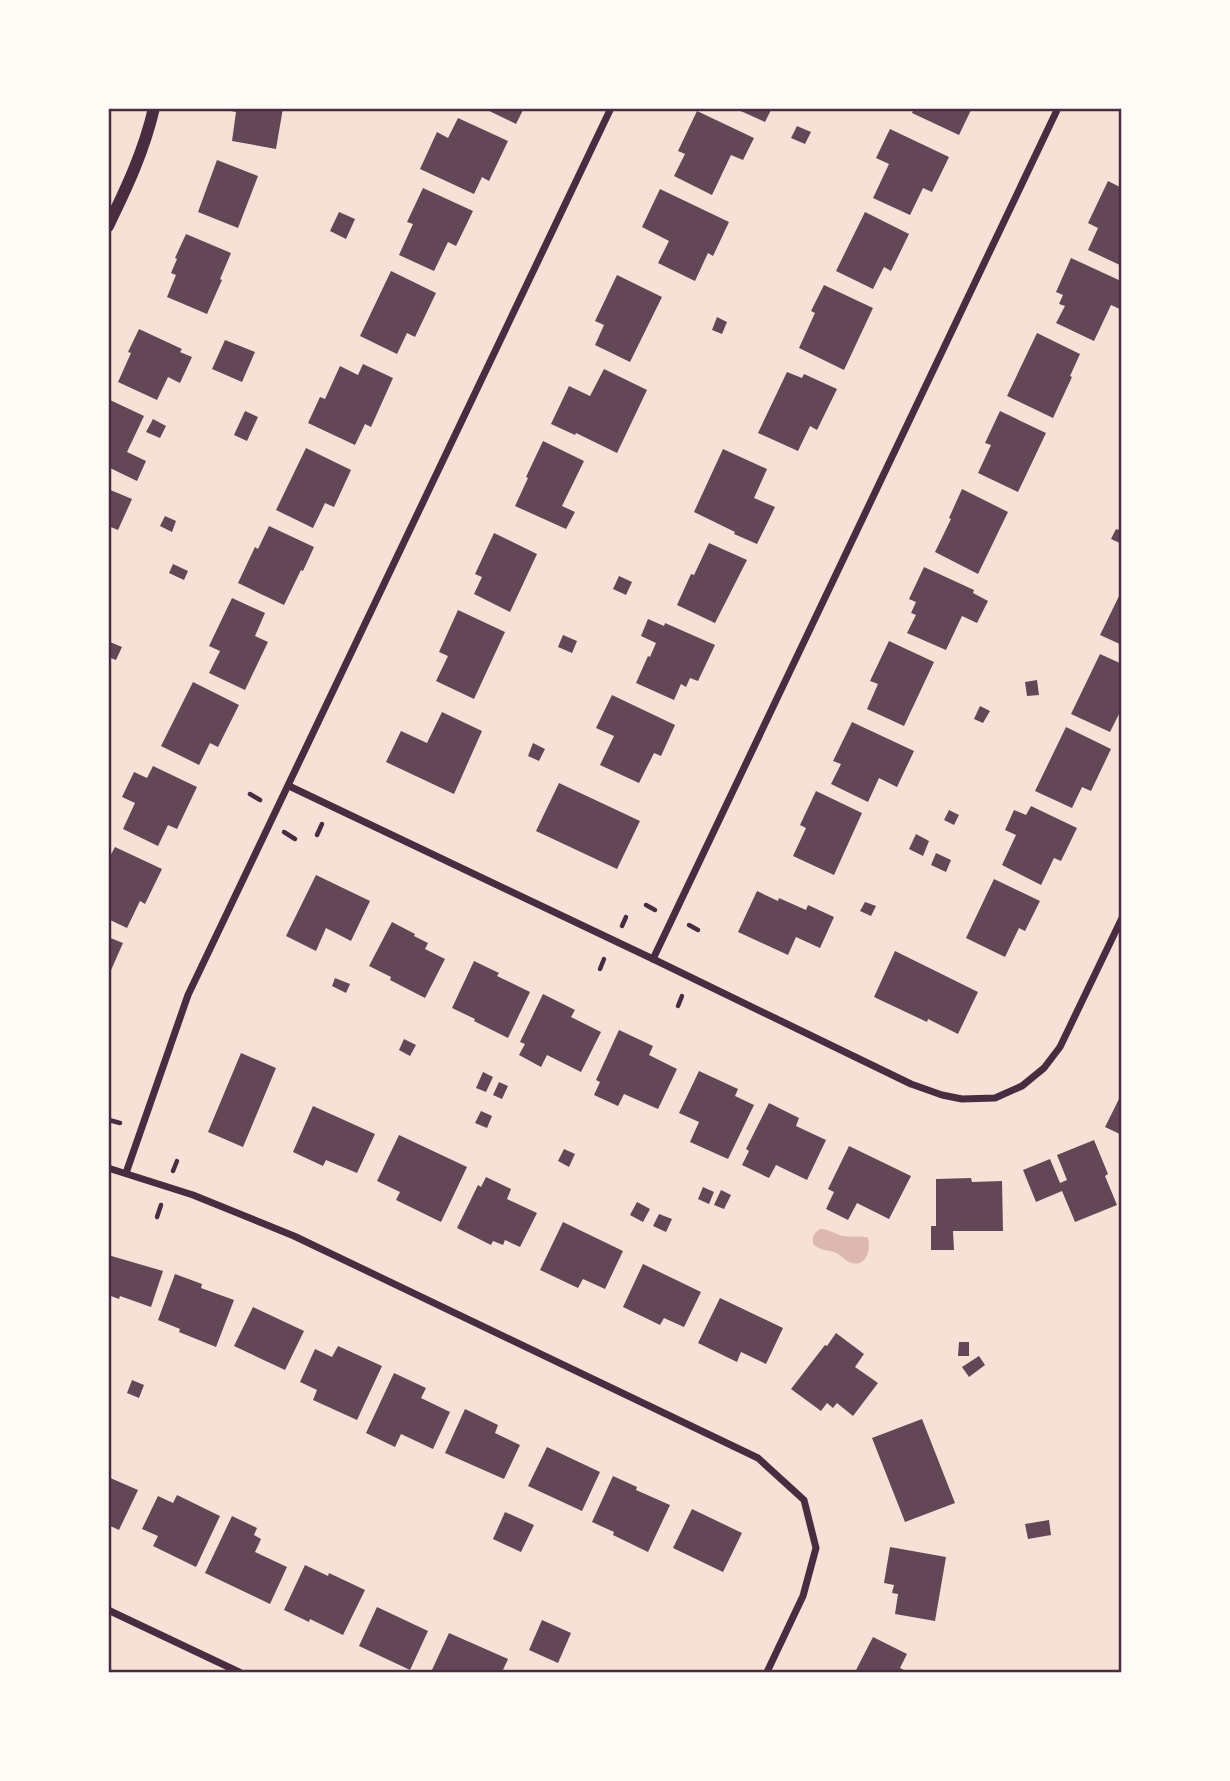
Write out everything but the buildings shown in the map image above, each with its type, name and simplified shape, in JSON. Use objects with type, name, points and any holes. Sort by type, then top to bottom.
[{"type":"street","points":[[108,226],[147,139],[154,108]]},
{"type":"street","points":[[126,1173],[188,995],[611,108]]},
{"type":"street","points":[[653,959],[1058,108]]},
{"type":"street","points":[[289,786],[911,1084],[962,1099],[995,1098],[1022,1086],[1044,1068],[1060,1046],[1122,918]]},
{"type":"street","points":[[108,1168],[193,1195],[294,1236],[758,1458],[804,1500],[816,1548],[803,1596],[766,1672]]},
{"type":"street","points":[[108,1610],[239,1672]]},
{"type":"path","points":[[250,794],[260,800]]},
{"type":"path","points":[[317,835],[322,824]]},
{"type":"path","points":[[284,831],[295,839]]},
{"type":"path","points":[[646,905],[655,911]]},
{"type":"path","points":[[688,924],[698,930]]},
{"type":"path","points":[[600,969],[604,959]]},
{"type":"path","points":[[678,1006],[682,996]]},
{"type":"path","points":[[109,1120],[120,1123]]},
{"type":"path","points":[[173,1172],[177,1161]]},
{"type":"path","points":[[157,1217],[161,1205]]},
{"type":"shaded area","points":[[820,1229],[843,1236],[868,1238],[866,1258],[855,1264],[816,1246],[813,1244],[813,1237]]}]
